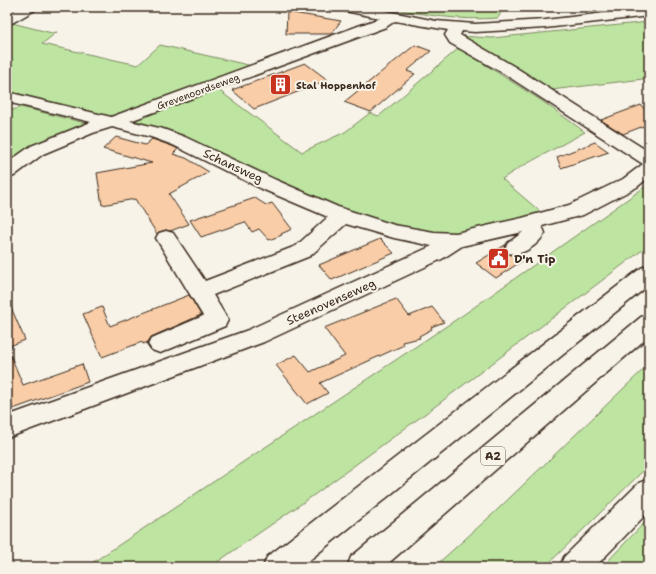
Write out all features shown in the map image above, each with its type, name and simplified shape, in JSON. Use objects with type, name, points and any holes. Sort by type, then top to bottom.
[{"type":"main road","points":[[7,20],[30,7]]},
{"type":"main road","points":[[345,7],[436,25],[498,28],[649,12]]},
{"type":"main road","name":"Grevenoordseweg","points":[[7,172],[37,150],[87,130],[400,18],[425,7]]},
{"type":"main road","points":[[458,27],[452,35],[455,40],[510,70],[649,160]]},
{"type":"main road","name":"Schansweg","points":[[7,97],[139,128],[179,141],[342,216],[396,232],[428,238],[456,240]]},
{"type":"main road","name":"Steenovenseweg","points":[[7,427],[256,336],[435,254],[456,240],[576,210],[630,183],[649,168]]},
{"type":"main road","points":[[200,292],[303,251],[342,216]]},
{"type":"main road","points":[[515,248],[535,233],[531,222]]},
{"type":"main road","points":[[160,344],[217,320],[166,238]]},
{"type":"main road","points":[[278,567],[649,273]]},
{"type":"main road","name":"A2","points":[[362,567],[649,323]]},
{"type":"main road","points":[[575,567],[649,492]]},
{"type":"green space","points":[[386,7],[504,7],[498,18],[470,19],[414,13]]},
{"type":"green space","points":[[649,22],[649,63],[643,79],[551,90],[459,36],[492,38]]},
{"type":"green space","points":[[12,23],[52,33],[57,32],[42,44],[138,65],[160,45],[257,67],[113,117],[7,91],[7,26]]},
{"type":"green space","points":[[459,48],[542,101],[585,132],[502,179],[543,214],[469,232],[443,234],[376,224],[179,137],[135,120],[217,89],[302,152],[345,132],[370,113],[379,116]]},
{"type":"green space","points":[[21,107],[89,124],[7,168],[7,112]]},
{"type":"green space","points":[[649,184],[649,245],[437,405],[314,495],[210,567],[86,567],[463,315]]},
{"type":"green space","points":[[649,364],[649,465],[545,567],[434,567],[495,512]]},
{"type":"green space","points":[[649,518],[649,567],[602,567]]},
{"type":"building","points":[[287,12],[341,21],[331,34],[286,34]]},
{"type":"building","points":[[415,45],[431,51],[407,71],[415,74],[371,112],[344,102]]},
{"type":"building","name":"Stal Hoppenhof","points":[[305,63],[328,80],[254,109],[232,90]]},
{"type":"building","points":[[641,105],[649,115],[649,124],[623,134],[601,120]]},
{"type":"building","points":[[116,137],[145,145],[152,139],[172,146],[178,149],[173,154],[186,158],[209,172],[169,194],[189,224],[170,231],[166,230],[159,232],[157,234],[135,199],[102,205],[97,173],[152,163],[103,149]]},
{"type":"building","points":[[595,142],[609,152],[561,168],[557,157]]},
{"type":"building","points":[[255,198],[266,205],[272,203],[292,229],[269,240],[259,229],[252,232],[245,222],[201,237],[190,220]]},
{"type":"building","points":[[380,239],[394,253],[332,280],[319,265]]},
{"type":"building","points":[[505,245],[504,249],[507,254],[519,255],[525,259],[496,278],[476,263]]},
{"type":"building","points":[[189,295],[201,315],[151,337],[148,342],[143,344],[142,342],[102,357],[83,314],[102,307],[110,326]]},
{"type":"building","points":[[7,298],[25,340],[7,347]]},
{"type":"building","points":[[396,299],[409,316],[432,307],[444,322],[431,327],[432,329],[419,336],[420,338],[402,342],[404,345],[320,383],[328,393],[307,404],[276,365],[296,355],[310,372],[345,356],[324,328]]},
{"type":"building","points":[[7,347],[23,385],[82,364],[88,382],[13,409],[7,385]]},
{"type":"place","name":"Stal Hoppenhof","points":[[280,85]]},
{"type":"place","name":"D'n Tip","points":[[499,259]]}]
